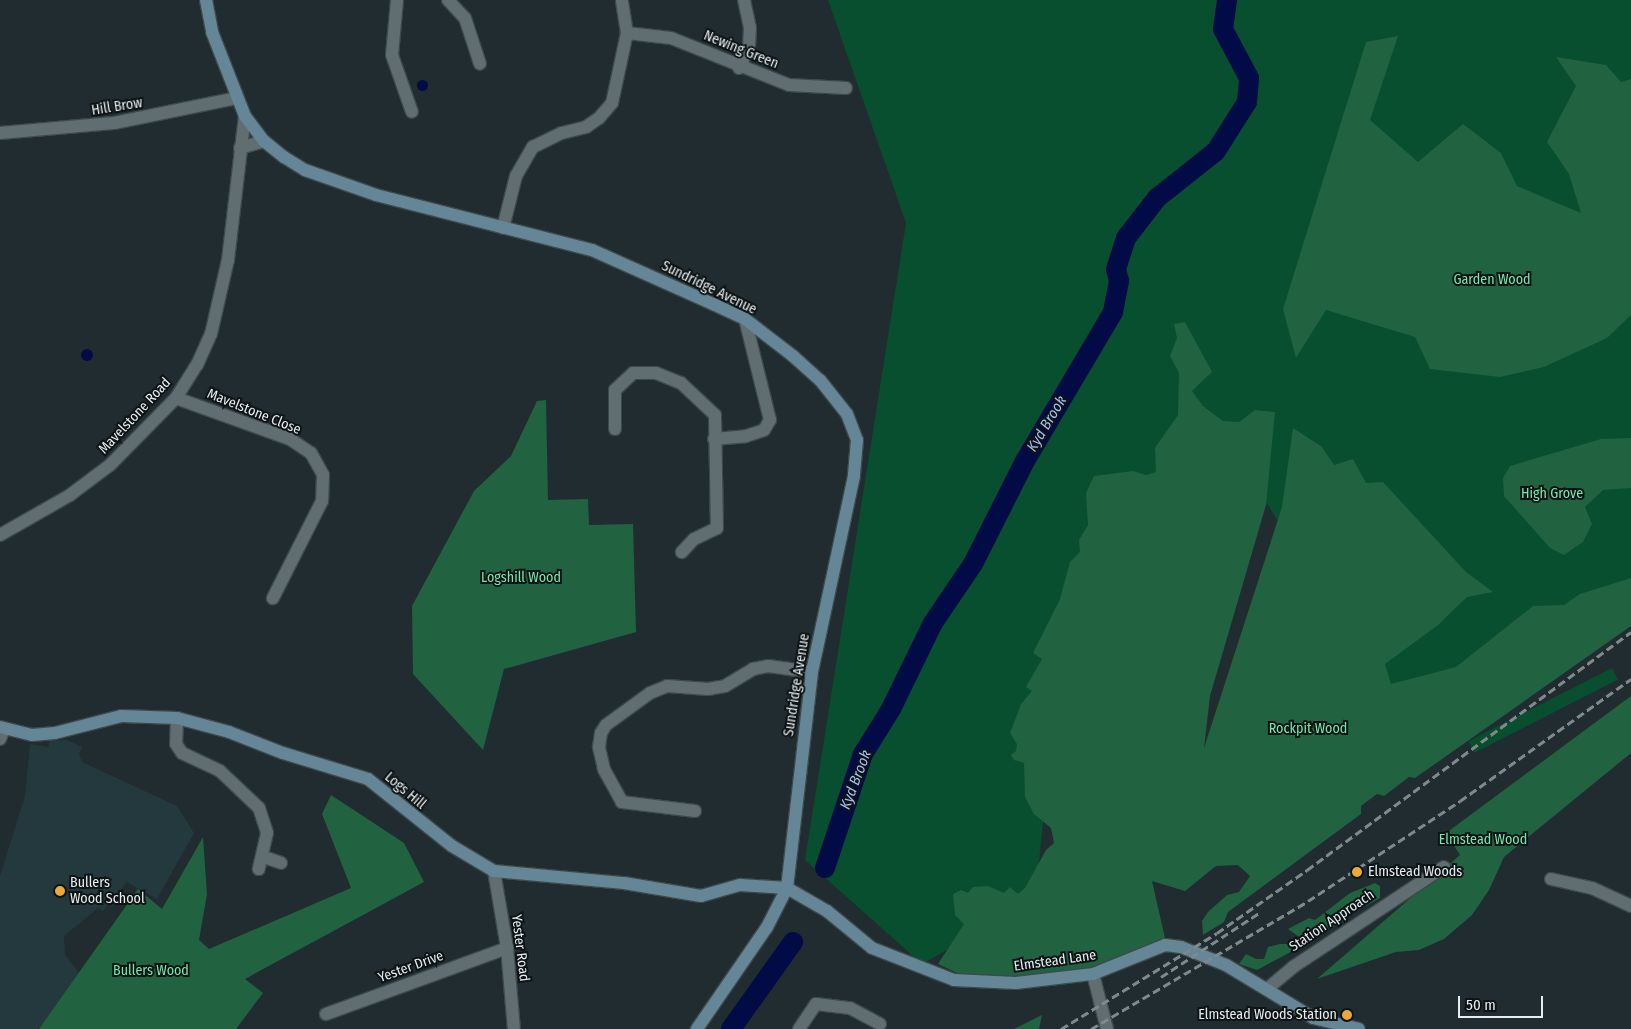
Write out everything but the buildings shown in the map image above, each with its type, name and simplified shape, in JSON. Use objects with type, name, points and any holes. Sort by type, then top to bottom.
[{"type":"street","name":"Sundridge Avenue","points":[[206,0],[212,32],[245,116],[264,141],[305,170],[347,186],[592,250],[745,319],[820,380],[847,414],[857,440],[854,476],[812,672],[787,888],[763,934],[697,1029]]},
{"type":"street","points":[[397,0],[392,54],[412,112]]},
{"type":"street","points":[[448,0],[465,18],[480,64]]},
{"type":"street","points":[[503,228],[516,176],[533,147],[562,133],[586,127],[599,118],[612,103],[627,33],[622,0]]},
{"type":"street","points":[[739,68],[748,47],[750,28],[744,0]]},
{"type":"street","name":"Newing Green","points":[[627,33],[671,38],[739,68],[789,85],[846,88]]},
{"type":"street","name":"Hill Brow","points":[[0,133],[114,123],[237,98]]},
{"type":"street","name":"Mavelstone Road","points":[[0,535],[70,495],[110,465],[176,398],[197,366],[220,297],[234,216],[245,116]]},
{"type":"street","points":[[240,148],[264,141]]},
{"type":"street","points":[[714,439],[746,436],[764,430],[770,420],[745,319]]},
{"type":"street","points":[[615,429],[616,390],[633,373],[656,373],[681,383],[715,415],[717,528],[706,536],[694,539],[682,552]]},
{"type":"street","name":"Mavelstone Close","points":[[176,398],[290,439],[311,452],[323,475],[322,501],[273,598]]},
{"type":"street","points":[[695,811],[622,802],[604,769],[599,747],[601,733],[606,725],[650,693],[667,686],[708,690],[725,686],[753,669],[768,666],[812,672]]},
{"type":"street","name":"Logs Hill","points":[[1,732],[32,735],[54,733],[121,716],[177,718],[229,732],[283,753],[368,779],[444,841],[494,871],[624,883],[701,896],[740,885],[787,888]]},
{"type":"street","points":[[177,718],[176,744],[182,753],[220,771],[259,808],[267,833],[262,863],[281,863]]},
{"type":"street","name":"Station Approach","points":[[1267,989],[1293,966],[1444,866]]},
{"type":"street","name":"Yester Road","points":[[494,871],[507,948],[514,1029]]},
{"type":"street","points":[[1551,879],[1592,888],[1631,906]]},
{"type":"street","name":"Elmstead Lane","points":[[787,888],[827,912],[872,948],[954,980],[1016,983],[1094,974],[1165,945],[1226,965],[1313,1018],[1359,1029]]},
{"type":"street","name":"Yester Drive","points":[[326,1014],[507,948]]},
{"type":"street","points":[[1094,974],[1107,1029]]},
{"type":"street","points":[[799,1029],[816,1004],[850,1008],[880,1024]]},
{"type":"shaded area","points":[[422,79],[428,85],[422,91],[416,85]]},
{"type":"shaded area","points":[[89,349],[92,350],[92,360],[85,361],[82,360],[81,353],[82,350]]},
{"type":"shaded area","name":"Bullers Wood School","points":[[67,740],[82,747],[79,754],[82,762],[177,806],[194,833],[157,899],[127,882],[103,911],[98,908],[64,936],[65,955],[89,986],[37,1029],[0,1029],[0,876],[25,796],[30,744],[49,747],[49,741]]},
{"type":"green space","points":[[828,0],[1631,0],[1631,611],[1390,692],[1222,435],[1053,728],[1035,900],[922,964],[805,860],[906,223]]},
{"type":"green space","name":"Garden Wood","points":[[1398,36],[1370,120],[1418,162],[1463,124],[1501,153],[1517,186],[1581,213],[1569,174],[1547,142],[1576,86],[1556,57],[1606,65],[1621,82],[1631,79],[1631,315],[1607,338],[1544,367],[1500,377],[1430,369],[1415,337],[1326,310],[1296,358],[1283,309],[1366,42]]},
{"type":"green space","name":"Rockpit Wood","points":[[1185,322],[1212,372],[1192,391],[1203,406],[1223,421],[1239,422],[1255,410],[1275,412],[1266,505],[1210,696],[1204,748],[1282,507],[1293,428],[1322,447],[1334,465],[1353,459],[1366,483],[1383,482],[1466,572],[1493,592],[1467,597],[1438,625],[1385,664],[1391,684],[1456,667],[1533,606],[1564,605],[1580,594],[1631,578],[1631,626],[1415,778],[1409,777],[1384,796],[1377,794],[1361,806],[1361,814],[1228,912],[1224,922],[1203,935],[1202,921],[1208,912],[1227,895],[1239,892],[1250,876],[1238,865],[1216,866],[1185,891],[1152,881],[1165,938],[1092,969],[1014,976],[957,973],[938,964],[964,924],[955,915],[953,894],[961,890],[968,893],[973,887],[988,886],[1004,893],[1010,887],[1018,894],[1025,888],[1046,850],[1054,843],[1051,828],[1034,814],[1025,797],[1024,763],[1014,760],[1011,755],[1016,751],[1017,744],[1010,733],[1021,704],[1032,691],[1026,687],[1042,659],[1033,653],[1060,599],[1070,562],[1080,552],[1079,540],[1088,525],[1086,493],[1094,476],[1133,471],[1146,475],[1156,472],[1155,448],[1178,415],[1179,373],[1170,356],[1177,338],[1174,324]]},
{"type":"green space","name":"Logshill Wood","points":[[546,400],[548,500],[588,499],[589,525],[633,524],[636,632],[504,669],[483,750],[413,674],[412,606],[474,491],[511,456],[537,401]]},
{"type":"green space","name":"High Grove","points":[[1631,438],[1631,488],[1603,490],[1585,507],[1592,524],[1583,542],[1564,555],[1550,548],[1504,496],[1503,478],[1510,466],[1601,439]]},
{"type":"green space","points":[[1612,668],[1618,680],[1474,753],[1469,741]]},
{"type":"green space","name":"Elmstead Wood","points":[[1631,696],[1631,753],[1504,857],[1489,890],[1472,915],[1444,939],[1419,950],[1396,952],[1317,979],[1460,855],[1446,833]]},
{"type":"green space","name":"Bullers Wood","points":[[331,795],[404,843],[424,882],[245,979],[263,993],[236,1029],[39,1029],[138,889],[162,909],[203,837],[207,894],[199,940],[209,949],[351,888],[322,814]]},
{"type":"green space","points":[[1375,883],[1380,886],[1380,898],[1364,907],[1352,904],[1345,920],[1318,937],[1302,939],[1288,929],[1309,918],[1315,920],[1350,893]]},
{"type":"green space","points":[[1280,944],[1294,944],[1298,948],[1257,970],[1239,964],[1246,954],[1256,959],[1264,959],[1268,947]]},
{"type":"green space","points":[[1042,1015],[1039,1029],[1014,1029]]},
{"type":"waterway","name":"Kyd Brook","points":[[825,868],[863,754],[891,709],[933,623],[973,564],[1025,461],[1113,312],[1119,281],[1116,269],[1126,238],[1157,198],[1216,151],[1247,102],[1249,78],[1223,29],[1227,0]]},
{"type":"waterway","name":"Kyd Brook","points":[[731,1029],[793,942]]},
{"type":"railway","points":[[1061,1029],[1217,933],[1307,870],[1631,632]]},
{"type":"railway","points":[[1091,1029],[1308,901],[1460,801],[1631,679]]},
{"type":"railway","points":[[1161,977],[1259,913]]},
{"type":"place","name":"Elmstead Woods","points":[[1357,872]]},
{"type":"place","name":"Bullers Wood School","points":[[60,891]]},
{"type":"place","name":"Elmstead Woods Station","points":[[1347,1015]]}]
